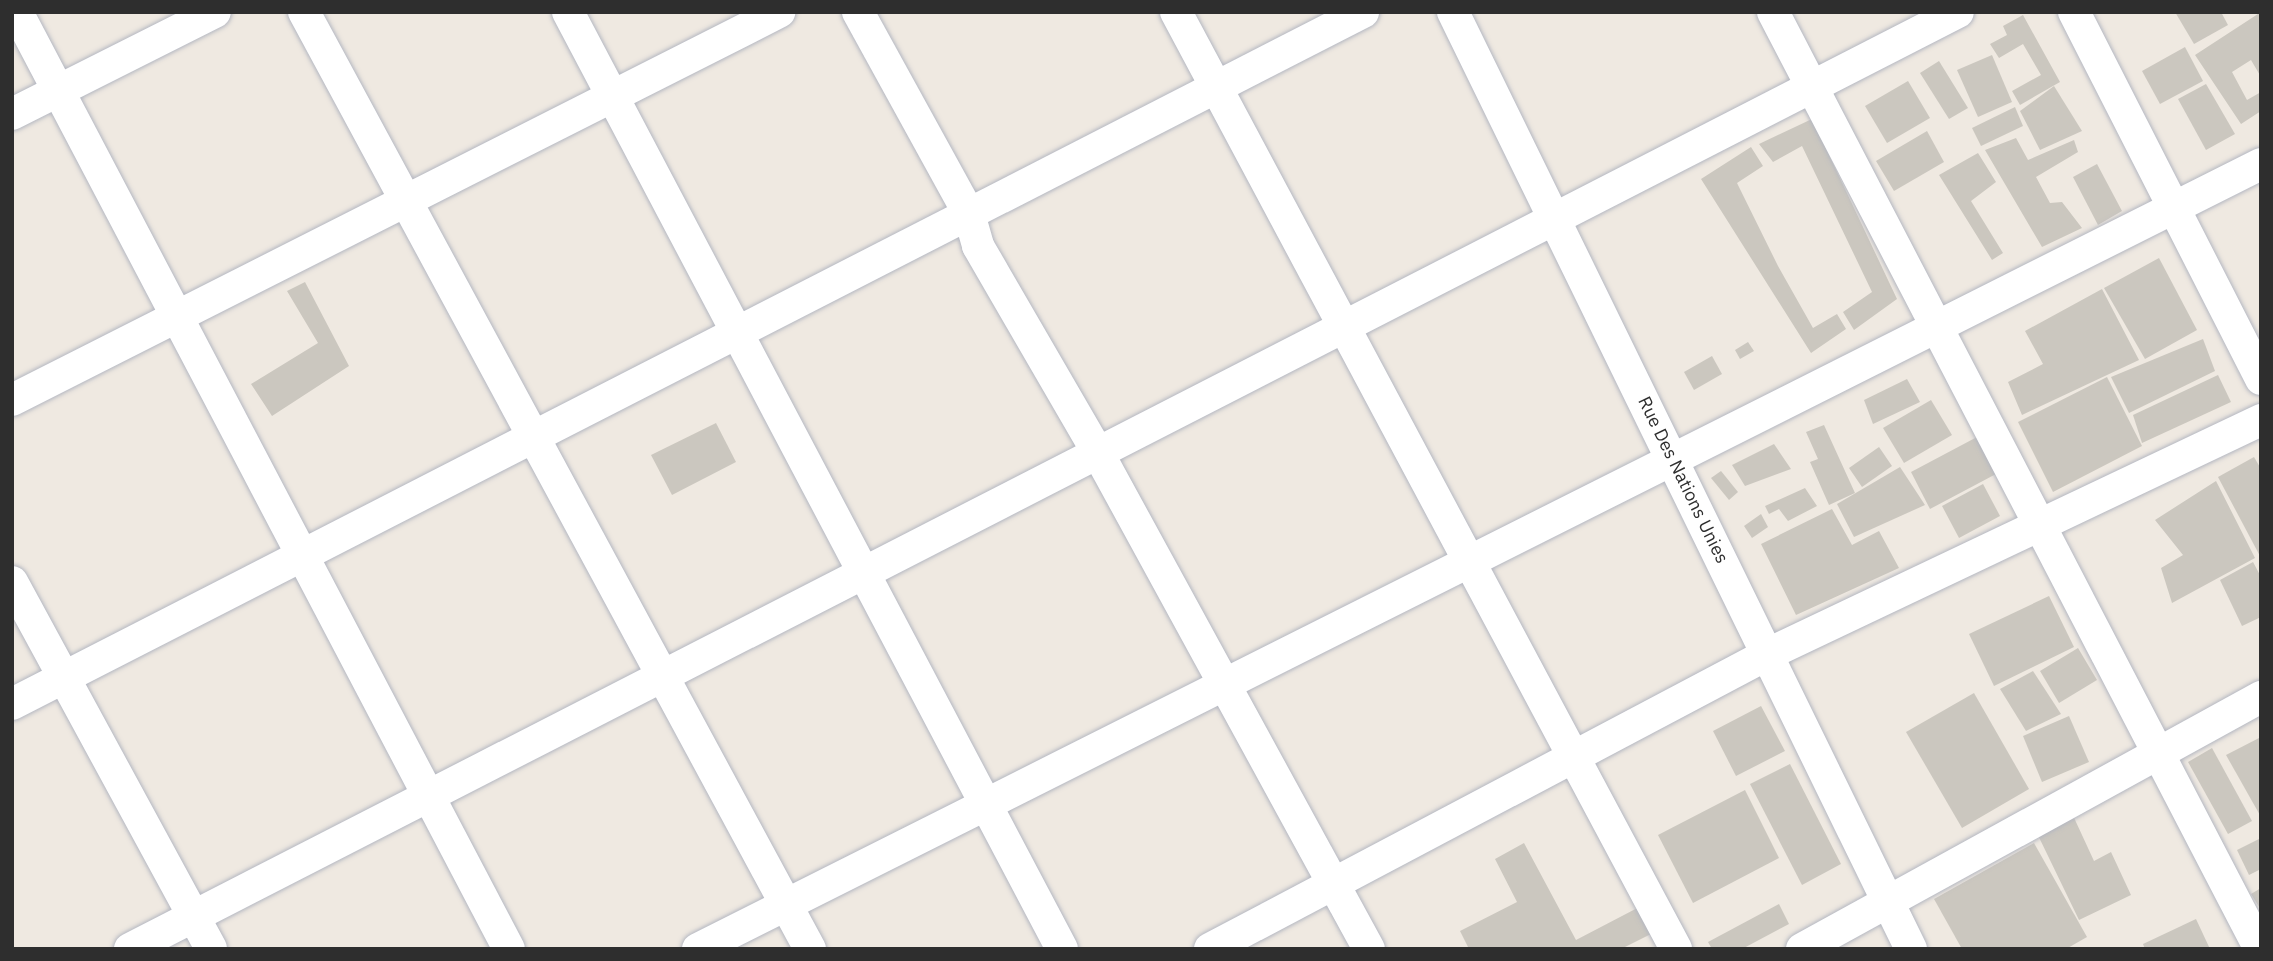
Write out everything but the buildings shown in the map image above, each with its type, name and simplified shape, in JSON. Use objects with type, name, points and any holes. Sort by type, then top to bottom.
[{"type":"street","points":[[17,12],[509,949]]},
{"type":"street","points":[[12,114],[215,12]]},
{"type":"street","points":[[304,12],[810,949]]},
{"type":"street","points":[[568,12],[1062,949]]},
{"type":"street","points":[[12,400],[779,12]]},
{"type":"street","points":[[858,12],[969,214],[978,246],[1098,453],[1369,949]]},
{"type":"street","points":[[1176,12],[1676,949]]},
{"type":"street","points":[[12,704],[1363,12]]},
{"type":"street","name":"Rue Des Nations Unies","points":[[1453,12],[1911,949]]},
{"type":"street","points":[[1773,12],[1937,327],[2036,526],[2260,949]]},
{"type":"street","points":[[130,949],[1958,12]]},
{"type":"street","points":[[2074,12],[2261,379]]},
{"type":"street","points":[[698,949],[2261,164]]},
{"type":"street","points":[[1210,949],[1768,654],[2261,420]]},
{"type":"street","points":[[12,582],[62,679],[211,949]]},
{"type":"street","points":[[1802,949],[2261,697]]}]
